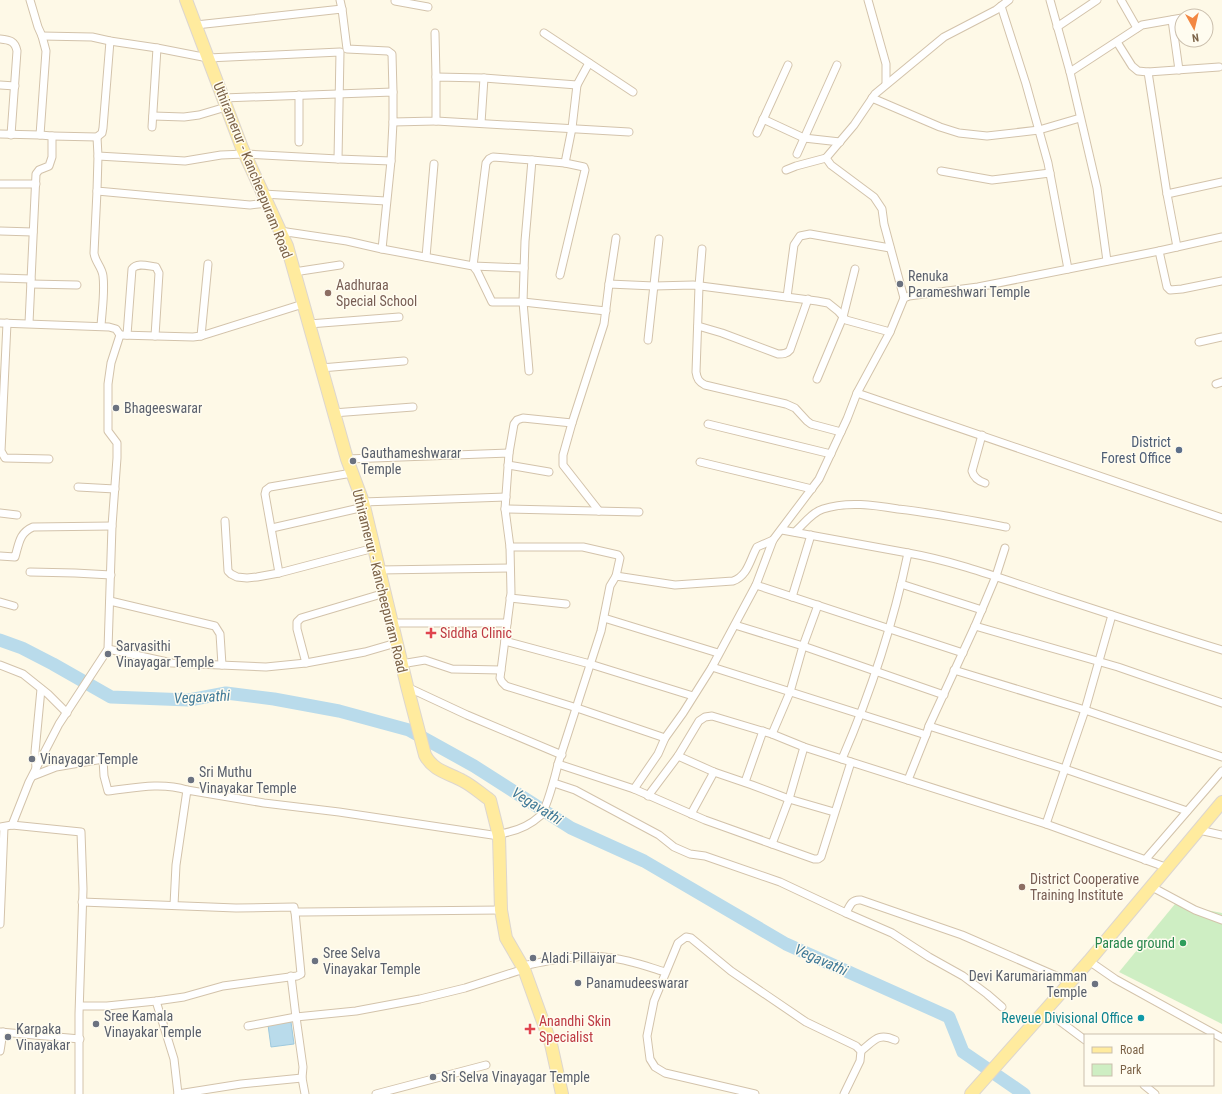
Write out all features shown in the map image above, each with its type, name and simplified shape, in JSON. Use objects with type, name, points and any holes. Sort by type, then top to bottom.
[{"type":"main road","name":"Uthiramerur - Kancheepuram Road","points":[[186,0],[224,103],[245,154],[287,246],[333,413],[347,459],[364,504],[401,664],[425,755],[428,762],[434,767],[464,782],[490,800],[498,835],[500,910],[506,938],[523,967],[551,1044],[562,1094]]},
{"type":"main road","points":[[971,1094],[1089,961],[1222,802]]},
{"type":"street","points":[[30,0],[46,51],[40,135]]},
{"type":"street","points":[[340,0],[347,49]]},
{"type":"street","points":[[395,9],[395,0],[428,7]]},
{"type":"street","points":[[868,0],[886,64],[886,84]]},
{"type":"street","points":[[786,170],[826,158],[854,125],[874,94],[944,37],[1001,6],[1009,0]]},
{"type":"street","points":[[1050,0],[1070,72],[1097,185],[1107,261]]},
{"type":"street","points":[[1058,27],[1097,0]]},
{"type":"street","points":[[1121,0],[1137,28]]},
{"type":"street","points":[[1001,6],[1026,84],[1050,173],[1068,269]]},
{"type":"street","points":[[196,27],[342,9]]},
{"type":"street","points":[[1070,72],[1142,25],[1172,20],[1179,70]]},
{"type":"street","points":[[435,33],[436,121]]},
{"type":"street","points":[[544,34],[634,92]]},
{"type":"street","points":[[42,36],[92,37],[110,41],[206,54],[340,52],[347,49],[390,52],[392,54],[393,122],[391,161],[382,250]]},
{"type":"street","points":[[0,39],[11,41],[16,47],[15,86],[11,135]]},
{"type":"street","points":[[0,134],[97,137],[102,133],[104,128],[110,41]]},
{"type":"street","points":[[1117,42],[1132,66],[1138,71],[1148,72],[1219,67]]},
{"type":"street","points":[[152,127],[157,48]]},
{"type":"street","points":[[338,159],[340,52]]},
{"type":"street","points":[[565,163],[572,128],[577,85],[589,63]]},
{"type":"street","points":[[798,154],[837,65]]},
{"type":"street","points":[[757,133],[788,66]]},
{"type":"street","points":[[1148,72],[1167,194],[1177,247]]},
{"type":"street","points":[[436,77],[484,78],[577,85]]},
{"type":"street","points":[[481,123],[484,78]]},
{"type":"street","points":[[0,86],[15,86]]},
{"type":"street","points":[[153,116],[199,116],[224,103],[299,95],[393,92]]},
{"type":"street","points":[[299,95],[299,142]]},
{"type":"street","points":[[872,98],[940,127],[960,133],[987,136],[1039,130],[1080,118]]},
{"type":"street","points":[[763,118],[804,138],[840,142]]},
{"type":"street","points":[[393,122],[436,121],[629,132]]},
{"type":"street","points":[[29,323],[36,174],[39,170],[49,166],[51,162],[52,136]]},
{"type":"street","points":[[97,137],[98,156],[94,252],[95,259],[101,268],[103,277],[101,326]]},
{"type":"street","points":[[98,156],[185,161],[221,155],[245,154],[391,161]]},
{"type":"street","points":[[560,276],[586,170],[584,167],[565,163],[493,157],[489,159],[486,163],[473,266],[477,271],[492,302],[523,302],[606,311]]},
{"type":"street","points":[[634,789],[658,754],[665,738],[712,667],[718,653],[756,585],[773,540],[819,479],[841,432],[857,392],[890,332],[904,298],[884,224],[882,208],[874,197],[831,165],[826,158]]},
{"type":"street","points":[[528,371],[523,302],[532,160]]},
{"type":"street","points":[[426,256],[434,164]]},
{"type":"street","points":[[941,170],[992,180],[1050,173]]},
{"type":"street","points":[[1167,194],[1222,182]]},
{"type":"street","points":[[0,184],[36,184]]},
{"type":"street","points":[[97,191],[250,205],[265,198],[386,201]]},
{"type":"street","points":[[0,231],[33,232]]},
{"type":"street","points":[[280,231],[347,241],[382,250],[426,256],[473,266],[524,268]]},
{"type":"street","points":[[787,297],[794,245],[800,236],[810,234],[890,248]]},
{"type":"street","points":[[904,298],[909,296],[978,287],[1222,237]]},
{"type":"street","points":[[599,511],[563,465],[563,455],[604,324],[616,238]]},
{"type":"street","points":[[648,340],[659,239]]},
{"type":"street","points":[[702,249],[696,372],[699,382],[705,385],[786,404],[795,408],[811,424],[841,432]]},
{"type":"street","points":[[1159,251],[1167,287],[1170,290],[1222,281]]},
{"type":"street","points":[[201,336],[208,264]]},
{"type":"street","points":[[12,825],[29,782],[59,724],[108,649],[112,526],[117,443],[108,432],[108,384],[111,363],[123,335],[132,269],[136,265],[156,267],[159,273],[156,336]]},
{"type":"street","points":[[294,272],[340,265]]},
{"type":"street","points":[[817,379],[843,317],[855,269]]},
{"type":"street","points":[[0,278],[77,285]]},
{"type":"street","points":[[609,284],[699,286],[808,299],[828,303],[846,320],[890,332]]},
{"type":"street","points":[[698,326],[722,333],[778,354],[784,354],[788,353],[790,350],[808,299]]},
{"type":"street","points":[[49,459],[5,458],[1,451],[4,323],[101,326],[116,329],[123,335],[194,337],[303,304]]},
{"type":"street","points":[[308,324],[399,317]]},
{"type":"street","points":[[1199,342],[1222,337]]},
{"type":"street","points":[[321,368],[404,361]]},
{"type":"street","points":[[857,392],[1222,518]]},
{"type":"street","points":[[333,413],[413,407]]},
{"type":"street","points":[[572,424],[523,418],[517,420],[514,424],[509,453],[505,509],[510,547],[510,598],[500,678],[506,686],[665,738]]},
{"type":"street","points":[[708,424],[831,454]]},
{"type":"street","points":[[982,435],[972,471],[973,476],[978,481],[985,483]]},
{"type":"street","points":[[347,459],[509,453]]},
{"type":"street","points":[[700,462],[812,489]]},
{"type":"street","points":[[508,464],[549,472]]},
{"type":"street","points":[[279,573],[265,494],[266,490],[270,487],[352,473]]},
{"type":"street","points":[[78,488],[115,489]]},
{"type":"street","points":[[272,528],[364,504],[506,497]]},
{"type":"street","points":[[795,532],[813,514],[822,509],[837,505],[854,504],[934,513],[1006,527]]},
{"type":"street","points":[[505,509],[639,512]]},
{"type":"street","points":[[0,513],[16,515]]},
{"type":"street","points":[[225,521],[228,570],[231,574],[237,577],[247,578],[279,573],[374,548]]},
{"type":"street","points":[[0,556],[15,557],[22,534],[33,527],[112,526]]},
{"type":"street","points":[[782,530],[924,556],[996,576],[1222,650]]},
{"type":"street","points":[[792,597],[811,535]]},
{"type":"street","points":[[616,576],[675,586],[733,581],[737,580],[744,574],[757,547],[773,540]]},
{"type":"street","points":[[34,772],[103,759],[104,776],[108,791],[157,786],[176,787],[264,803],[339,812],[498,835],[523,828],[542,815],[577,708],[604,618],[610,586],[616,576],[620,558],[610,553],[583,547],[510,547]]},
{"type":"street","points":[[908,780],[929,726],[976,626],[996,576],[1004,548]]},
{"type":"street","points":[[842,759],[861,714],[876,671],[889,629],[908,553]]},
{"type":"street","points":[[379,570],[510,568]]},
{"type":"street","points":[[30,572],[75,573],[110,576]]},
{"type":"street","points":[[901,584],[982,610]]},
{"type":"street","points":[[756,585],[963,653]]},
{"type":"street","points":[[306,663],[297,629],[297,622],[301,618],[385,593]]},
{"type":"street","points":[[510,598],[566,604]]},
{"type":"street","points":[[0,602],[14,606]]},
{"type":"street","points":[[110,602],[215,626],[220,634],[222,665]]},
{"type":"street","points":[[772,734],[790,692],[803,646],[818,605]]},
{"type":"street","points":[[1046,824],[1085,710],[1112,615]]},
{"type":"street","points":[[604,618],[718,653]]},
{"type":"street","points":[[392,623],[507,623]]},
{"type":"street","points":[[735,625],[803,646],[944,695]]},
{"type":"street","points":[[976,626],[1099,661],[1222,703]]},
{"type":"street","points":[[505,641],[590,664],[694,696]]},
{"type":"street","points":[[108,649],[172,663],[266,666],[306,663],[365,652],[396,643]]},
{"type":"street","points":[[401,664],[425,660],[452,669],[501,670]]},
{"type":"street","points":[[0,665],[22,674],[67,713]]},
{"type":"street","points":[[712,667],[926,735]]},
{"type":"street","points":[[954,670],[1085,710],[1222,757]]},
{"type":"street","points":[[407,686],[467,715],[562,755]]},
{"type":"street","points":[[34,772],[41,689]]},
{"type":"street","points":[[648,796],[678,756],[699,721],[705,717],[712,716],[763,731],[804,747],[1046,824],[1168,868]]},
{"type":"street","points":[[929,726],[1065,769],[1187,811]]},
{"type":"street","points":[[745,782],[763,731]]},
{"type":"street","points":[[772,844],[789,799],[804,747]]},
{"type":"street","points":[[678,756],[714,772],[789,799],[834,812]]},
{"type":"street","points":[[558,764],[634,789],[705,820],[818,859],[821,857],[850,762]]},
{"type":"street","points":[[1145,860],[1222,771]]},
{"type":"street","points":[[691,814],[714,772]]},
{"type":"street","points":[[552,786],[575,790],[659,836],[674,847],[690,854],[704,856],[780,882],[892,933],[929,957],[963,976],[1002,1007]]},
{"type":"street","points":[[174,905],[177,853],[187,790]]},
{"type":"street","points":[[0,924],[2,827],[12,825],[81,832],[83,889],[79,1094]]},
{"type":"street","points":[[1199,830],[1222,835]]},
{"type":"street","points":[[1152,887],[1195,910],[1222,920]]},
{"type":"street","points":[[846,913],[851,902],[857,899],[861,900],[962,935],[1070,982]]},
{"type":"street","points":[[80,1006],[107,1006],[184,997],[223,986],[297,976],[301,974],[294,907],[236,908],[82,902]]},
{"type":"street","points":[[295,912],[361,913],[405,910],[500,910]]},
{"type":"street","points":[[755,1094],[665,1073],[655,1067],[650,1059],[647,1036],[654,1001],[678,943],[686,937],[691,938],[731,971],[806,1022],[856,1046],[861,1051]]},
{"type":"street","points":[[248,1026],[296,1017],[356,1011],[420,999],[465,988],[523,967],[543,962],[588,956],[612,958],[665,972]]},
{"type":"street","points":[[1089,961],[1115,979],[1222,1038]]},
{"type":"street","points":[[291,976],[304,1067],[302,1078],[305,1094]]},
{"type":"street","points":[[156,1001],[174,1059],[178,1094],[241,1084],[302,1078]]},
{"type":"street","points":[[1044,1010],[1084,1039]]},
{"type":"street","points":[[0,1051],[1,1032],[80,1039]]},
{"type":"street","points":[[844,1094],[860,1061],[861,1051],[880,1037],[887,1036],[895,1040]]},
{"type":"street","points":[[376,1094],[486,1066]]},
{"type":"street","points":[[1145,1086],[1155,1094]]},
{"type":"green space","name":"Parade ground","points":[[1175,904],[1222,913],[1222,1024],[1119,972]]},
{"type":"water","points":[[291,1022],[294,1044],[271,1047],[268,1025]]},
{"type":"waterway","name":"Vegavathi","points":[[0,640],[22,648],[111,697],[189,700],[226,693],[274,699],[339,711],[409,730],[474,766],[571,828],[644,861],[786,944],[949,1017],[963,1052],[1024,1094]]},
{"type":"place","name":"Renuka Parameshwari Temple","points":[[900,284]]},
{"type":"place","name":"Aadhuraa Special School","points":[[328,293]]},
{"type":"place","name":"Bhageeswarar","points":[[116,408]]},
{"type":"place","name":"District Forest Office","points":[[1179,450]]},
{"type":"place","name":"Gauthameshwarar Temple","points":[[353,461]]},
{"type":"place","name":"Siddha Clinic","points":[[431,633]]},
{"type":"place","name":"Sarvasithi Vinayagar Temple","points":[[108,654]]},
{"type":"place","name":"Vinayagar Temple","points":[[32,759]]},
{"type":"place","name":"Sri Muthu Vinayakar Temple","points":[[191,780]]},
{"type":"place","name":"District Cooperative Training Institute","points":[[1022,887]]},
{"type":"place","name":"Parade ground","points":[[1183,943]]},
{"type":"place","name":"Aladi Pillaiyar","points":[[533,958]]},
{"type":"place","name":"Sree Selva Vinayakar Temple","points":[[315,961]]},
{"type":"place","name":"Panamudeeswarar","points":[[578,983]]},
{"type":"place","name":"Devi Karumariamman Temple","points":[[1095,984]]},
{"type":"place","name":"Reveue Divisional Office","points":[[1141,1018]]},
{"type":"place","name":"Sree Kamala Vinayakar Temple","points":[[96,1024]]},
{"type":"place","name":"Anandhi Skin Specialist","points":[[530,1029]]},
{"type":"place","name":"Karpaka Vinayakar","points":[[8,1037]]},
{"type":"place","name":"Sri Selva Vinayagar Temple","points":[[433,1077]]}]
